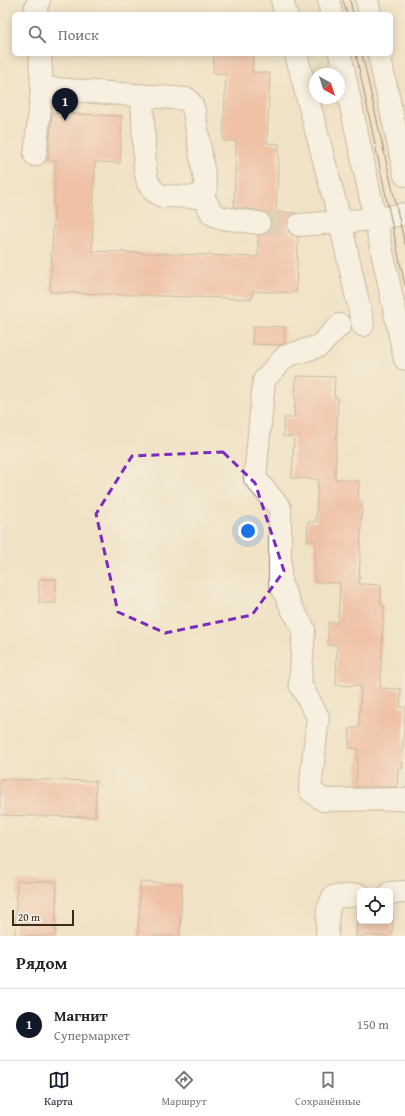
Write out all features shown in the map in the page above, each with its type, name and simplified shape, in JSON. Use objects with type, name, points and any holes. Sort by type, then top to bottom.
[{"type":"street","points":[[37,12],[36,7],[39,0]]},
{"type":"street","points":[[282,0],[285,12]]},
{"type":"street","points":[[328,0],[331,12]]},
{"type":"street","points":[[367,0],[370,12]]},
{"type":"street","points":[[35,155],[42,88],[40,56]]},
{"type":"street","points":[[297,56],[340,221],[363,325]]},
{"type":"street","points":[[340,56],[405,359]]},
{"type":"street","points":[[379,56],[404,163]]},
{"type":"street","points":[[42,88],[142,95],[187,99],[192,105],[206,188],[196,197],[162,196],[154,191],[148,183],[145,170],[142,95]]},
{"type":"street","points":[[202,193],[212,214],[222,218],[259,223]]},
{"type":"street","points":[[299,225],[374,219],[405,214]]},
{"type":"street","points":[[340,325],[319,346],[286,356],[264,380],[255,478],[280,508],[280,584],[292,609],[304,628],[300,684],[318,717],[310,790],[323,800],[358,801],[405,798]]},
{"type":"street","points":[[393,893],[405,892]]},
{"type":"street","points":[[326,936],[328,910],[333,897],[357,895]]},
{"type":"highlighted area","points":[[223,452],[255,483],[284,571],[252,615],[165,633],[118,612],[96,514],[132,456]]},
{"type":"building","points":[[214,56],[253,56],[252,72],[270,73],[267,143],[279,144],[276,212],[296,213],[288,219],[287,226],[289,232],[298,237],[296,293],[253,291],[252,299],[50,292],[56,161],[48,160],[52,113],[122,116],[120,163],[95,162],[92,251],[258,257],[258,235],[264,234],[269,230],[271,219],[267,213],[261,211],[234,207],[236,141],[223,141],[226,74],[213,73]]},
{"type":"building","points":[[253,326],[285,327],[284,344],[252,344]]},
{"type":"building","points":[[296,376],[335,377],[334,397],[338,397],[335,479],[359,481],[358,501],[362,502],[359,584],[381,585],[381,605],[384,605],[380,688],[401,689],[400,707],[405,707],[402,769],[398,768],[397,787],[356,787],[358,749],[349,748],[350,728],[359,728],[361,686],[336,685],[337,645],[328,645],[328,622],[338,623],[340,583],[314,582],[315,541],[307,540],[308,522],[316,522],[318,479],[292,478],[294,437],[283,436],[284,418],[294,418]]},
{"type":"building","points":[[39,579],[56,579],[56,603],[39,603]]},
{"type":"building","points":[[0,779],[96,781],[95,817],[0,815]]},
{"type":"building","points":[[17,881],[57,882],[55,936],[15,936]]},
{"type":"building","points":[[140,882],[182,884],[180,936],[138,936]]},
{"type":"building","points":[[357,912],[357,924],[393,924],[392,936],[356,936]]},
{"type":"tunnel","points":[[259,223],[299,225]]},
{"type":"tram line","points":[[343,0],[346,12]]},
{"type":"tram line","points":[[350,0],[353,12]]},
{"type":"tram line","points":[[356,56],[405,286]]},
{"type":"tram line","points":[[362,56],[405,245]]},
{"type":"place","name":"Магнит","points":[[65,121]]}]
